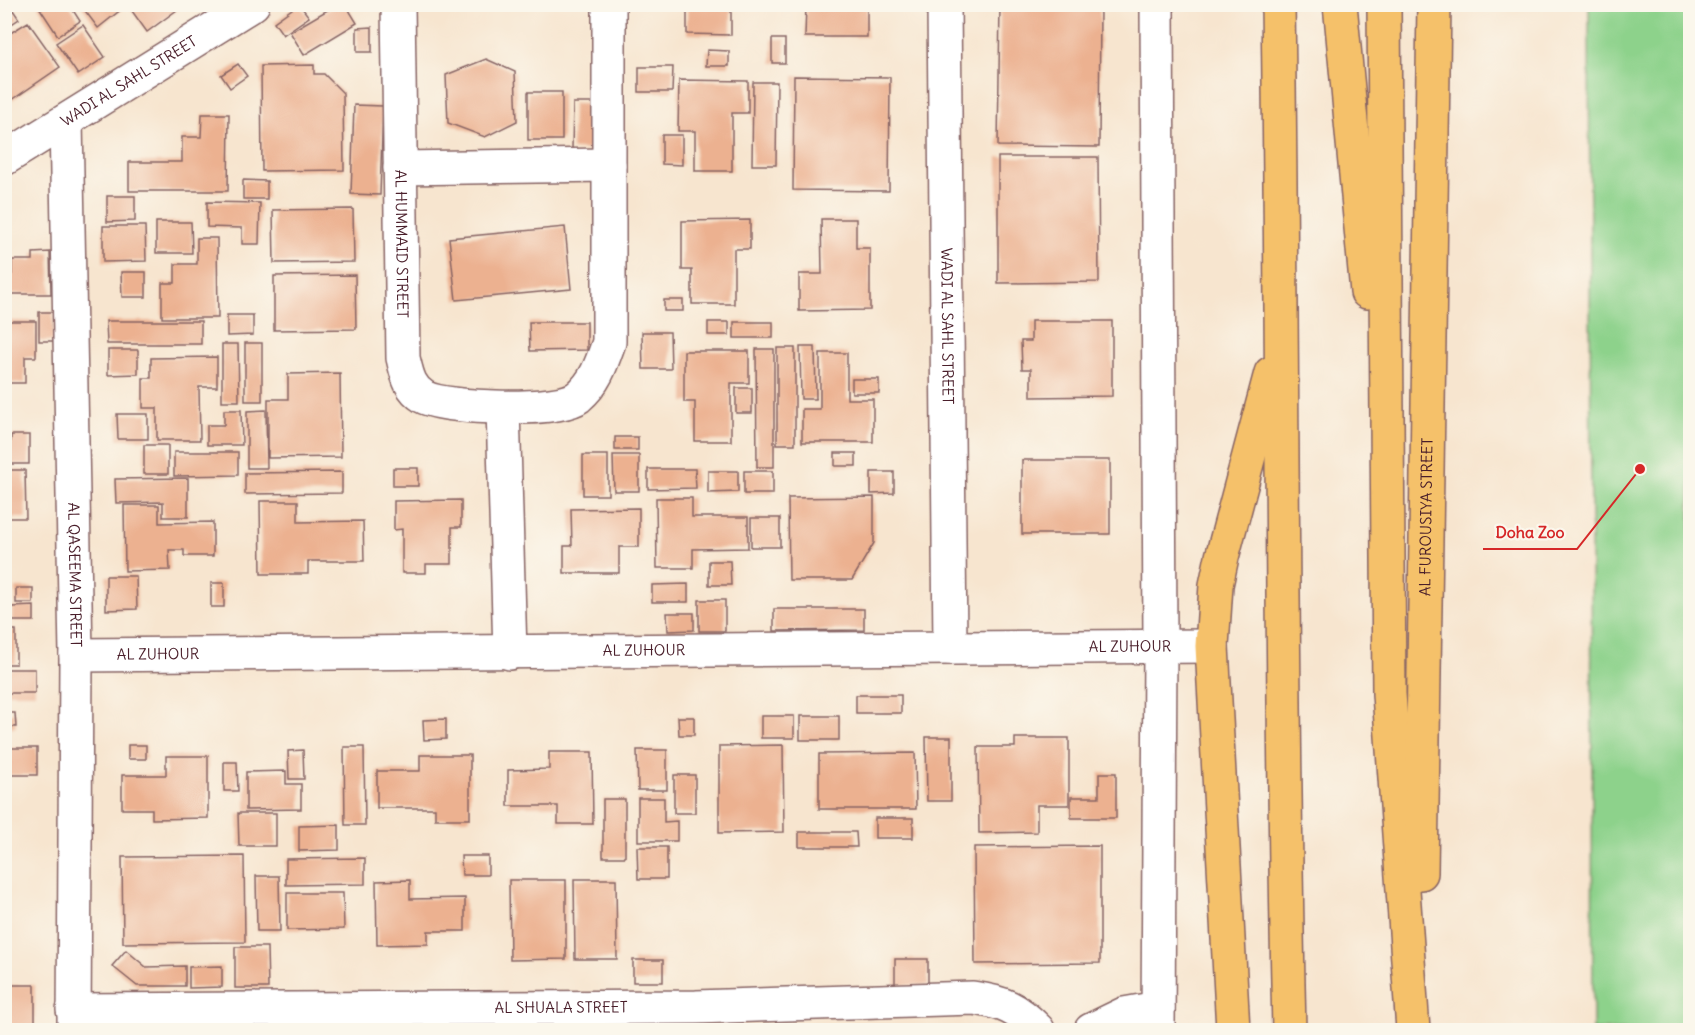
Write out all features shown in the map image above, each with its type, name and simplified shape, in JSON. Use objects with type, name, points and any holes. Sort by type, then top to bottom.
[{"type":"highway","points":[[1278,4],[1285,834],[1289,1030]]},
{"type":"highway","points":[[1340,4],[1388,500]]},
{"type":"highway","points":[[1384,4],[1389,694],[1413,1030]]},
{"type":"highway","name":"AL FUROUSIYA STREET","points":[[1419,1030],[1434,4]]},
{"type":"highway","points":[[1233,1030],[1212,646],[1216,585],[1282,331]]},
{"type":"street","name":"WADI AL SAHL STREET","points":[[4,159],[253,4]]},
{"type":"street","name":"AL HUMMAID STREET","points":[[398,4],[402,358],[410,384],[425,397],[443,403],[502,408],[558,404],[576,399],[593,382],[609,342],[609,4]]},
{"type":"street","name":"WADI AL SAHL STREET","points":[[944,4],[950,648]]},
{"type":"street","points":[[1091,1030],[1124,1014],[1158,1019],[1160,646],[1157,4]]},
{"type":"street","name":"AL QASEEMA STREET","points":[[66,121],[76,655],[74,1020]]},
{"type":"street","points":[[400,168],[609,165]]},
{"type":"street","points":[[502,408],[510,652]]},
{"type":"street","name":"AL ZUHOUR","points":[[76,655],[1212,646]]},
{"type":"street","name":"AL SHUALA STREET","points":[[74,1020],[696,1019],[973,998],[1007,1005],[1022,1014],[1038,1030]]},
{"type":"green space","points":[[1589,5],[1690,5],[1690,1030],[1593,1030]]},
{"type":"building","points":[[4,4],[9,4],[19,19],[4,29]]},
{"type":"building","points":[[37,4],[69,4],[80,21],[58,36]]},
{"type":"building","points":[[80,4],[120,4],[123,8],[98,28]]},
{"type":"building","points":[[127,4],[185,4],[147,32]]},
{"type":"building","points":[[299,4],[309,17],[283,35],[274,22]]},
{"type":"building","points":[[687,4],[731,4],[731,35],[687,34]]},
{"type":"building","points":[[806,4],[867,4],[867,37],[805,37]]},
{"type":"building","points":[[1000,4],[1100,4],[1099,147],[998,146]]},
{"type":"building","points":[[336,5],[346,5],[357,23],[304,55],[290,32]]},
{"type":"building","points":[[28,22],[60,67],[9,102],[4,95],[4,37]]},
{"type":"building","points":[[83,25],[105,57],[78,75],[56,43]]},
{"type":"building","points":[[372,27],[372,52],[357,52],[357,28]]},
{"type":"building","points":[[772,39],[785,39],[785,63],[772,63]]},
{"type":"building","points":[[707,50],[729,51],[729,66],[706,66]]},
{"type":"building","points":[[486,59],[515,72],[517,121],[485,137],[448,123],[446,75]]},
{"type":"building","points":[[238,64],[247,76],[230,88],[221,75]]},
{"type":"building","points":[[314,65],[314,74],[324,74],[343,93],[344,170],[262,171],[261,66]]},
{"type":"building","points":[[639,67],[673,67],[672,92],[639,92]]},
{"type":"building","points":[[794,76],[890,77],[889,191],[793,190]]},
{"type":"building","points":[[679,80],[748,81],[748,113],[732,113],[732,171],[695,171],[695,131],[678,131]]},
{"type":"building","points":[[753,82],[777,82],[776,165],[752,165]]},
{"type":"building","points":[[528,92],[562,92],[562,140],[528,140]]},
{"type":"building","points":[[573,103],[596,103],[594,150],[572,149]]},
{"type":"building","points":[[354,105],[383,106],[380,195],[351,194]]},
{"type":"building","points":[[202,114],[229,114],[228,191],[129,191],[129,162],[182,162],[182,137],[201,137]]},
{"type":"building","points":[[662,135],[682,135],[682,165],[662,164]]},
{"type":"building","points":[[998,157],[1098,157],[1099,282],[998,283]]},
{"type":"building","points":[[243,180],[267,181],[267,199],[243,199]]},
{"type":"building","points":[[107,196],[135,196],[135,221],[107,222]]},
{"type":"building","points":[[207,202],[260,203],[259,244],[242,244],[242,228],[207,227]]},
{"type":"building","points":[[353,209],[354,262],[274,263],[273,210]]},
{"type":"building","points":[[821,219],[856,219],[856,248],[870,248],[870,310],[799,311],[799,274],[822,274]]},
{"type":"building","points":[[750,220],[750,249],[734,249],[734,304],[692,304],[692,270],[682,270],[682,221]]},
{"type":"building","points":[[156,222],[191,222],[192,253],[156,253]]},
{"type":"building","points":[[103,226],[145,226],[146,261],[103,262]]},
{"type":"building","points":[[565,227],[571,289],[456,300],[449,238]]},
{"type":"building","points":[[197,238],[217,238],[218,318],[162,318],[162,283],[175,283],[175,264],[197,264]]},
{"type":"building","points":[[50,252],[51,294],[5,294],[5,274],[12,274],[12,260],[33,260],[33,253]]},
{"type":"building","points":[[121,272],[146,272],[146,297],[122,297]]},
{"type":"building","points":[[355,275],[356,329],[274,330],[274,276]]},
{"type":"building","points":[[664,300],[683,300],[683,311],[664,311]]},
{"type":"building","points":[[39,312],[53,312],[53,341],[39,341]]},
{"type":"building","points":[[227,315],[253,315],[253,335],[227,336]]},
{"type":"building","points":[[4,321],[36,321],[36,357],[25,357],[25,383],[4,383]]},
{"type":"building","points":[[106,321],[201,321],[201,344],[107,344]]},
{"type":"building","points":[[1031,321],[1112,321],[1112,396],[1031,397],[1031,369],[1022,369],[1021,341],[1031,341]]},
{"type":"building","points":[[529,322],[587,322],[587,350],[530,351]]},
{"type":"building","points":[[708,322],[729,322],[729,335],[708,335]]},
{"type":"building","points":[[734,322],[773,322],[773,338],[734,338]]},
{"type":"building","points":[[642,332],[670,332],[671,369],[643,369]]},
{"type":"building","points":[[245,343],[262,343],[262,401],[245,401]]},
{"type":"building","points":[[222,344],[238,344],[239,401],[222,401]]},
{"type":"building","points":[[800,347],[815,347],[816,399],[801,399]]},
{"type":"building","points":[[777,348],[795,348],[795,444],[777,444]]},
{"type":"building","points":[[756,349],[774,349],[774,467],[757,467]]},
{"type":"building","points":[[108,350],[138,350],[138,374],[108,375]]},
{"type":"building","points":[[684,351],[749,351],[749,383],[731,383],[731,441],[695,441],[695,402],[684,402]]},
{"type":"building","points":[[820,353],[847,353],[847,399],[873,399],[873,442],[802,442],[802,409],[820,409]]},
{"type":"building","points":[[217,357],[217,387],[199,387],[200,440],[157,440],[157,408],[143,408],[143,378],[151,378],[151,358]]},
{"type":"building","points":[[340,373],[341,457],[268,458],[268,399],[288,399],[288,374]]},
{"type":"building","points":[[852,379],[879,379],[879,393],[852,393]]},
{"type":"building","points":[[736,388],[752,388],[752,413],[736,413]]},
{"type":"building","points":[[224,410],[241,410],[242,445],[207,445],[207,425],[224,425]]},
{"type":"building","points":[[266,410],[267,468],[247,468],[247,411]]},
{"type":"building","points":[[117,414],[148,414],[148,439],[118,439]]},
{"type":"building","points":[[11,435],[29,435],[29,464],[4,464],[4,441],[11,441]]},
{"type":"building","points":[[615,437],[638,437],[638,450],[615,450]]},
{"type":"building","points":[[144,445],[168,445],[168,474],[144,474]]},
{"type":"building","points":[[174,452],[238,452],[238,475],[174,476]]},
{"type":"building","points":[[835,453],[856,453],[856,466],[835,466]]},
{"type":"building","points":[[583,455],[608,455],[608,495],[583,495]]},
{"type":"building","points":[[613,455],[639,455],[639,491],[614,491]]},
{"type":"building","points":[[1022,460],[1110,460],[1110,534],[1022,534]]},
{"type":"building","points":[[393,468],[418,468],[418,486],[393,486]]},
{"type":"building","points":[[648,469],[695,469],[696,488],[648,489]]},
{"type":"building","points":[[4,470],[25,470],[26,518],[4,518]]},
{"type":"building","points":[[708,471],[738,471],[738,492],[708,493]]},
{"type":"building","points":[[744,471],[773,471],[773,494],[744,494]]},
{"type":"building","points":[[342,472],[342,493],[245,494],[245,473]]},
{"type":"building","points":[[871,472],[894,472],[894,493],[871,494]]},
{"type":"building","points":[[188,478],[188,517],[163,517],[163,502],[116,503],[115,479]]},
{"type":"building","points":[[874,497],[874,543],[852,580],[789,580],[788,498]]},
{"type":"building","points":[[656,498],[692,498],[692,517],[748,517],[748,548],[693,549],[693,568],[657,568]]},
{"type":"building","points":[[461,500],[461,527],[452,527],[452,564],[426,564],[426,573],[402,573],[402,529],[394,530],[394,501]]},
{"type":"building","points":[[260,501],[298,501],[298,522],[363,521],[364,561],[308,561],[308,574],[261,574]]},
{"type":"building","points":[[124,505],[159,505],[159,523],[213,522],[213,556],[184,556],[184,550],[169,550],[170,570],[125,571]]},
{"type":"building","points":[[639,508],[639,547],[619,547],[619,573],[564,573],[564,546],[572,546],[571,509]]},
{"type":"building","points":[[751,518],[780,518],[780,547],[751,547]]},
{"type":"building","points":[[709,561],[730,561],[731,585],[709,585]]},
{"type":"building","points":[[106,576],[136,576],[137,609],[106,610]]},
{"type":"building","points":[[211,583],[224,583],[224,607],[211,607]]},
{"type":"building","points":[[688,584],[688,602],[652,602],[652,585]]},
{"type":"building","points":[[16,588],[33,588],[33,603],[16,603]]},
{"type":"building","points":[[699,600],[725,600],[725,631],[699,631]]},
{"type":"building","points":[[34,606],[34,621],[12,621],[12,607]]},
{"type":"building","points":[[774,609],[864,609],[864,630],[774,631]]},
{"type":"building","points":[[667,613],[694,613],[694,630],[668,631]]},
{"type":"building","points":[[4,630],[16,630],[16,664],[4,664]]},
{"type":"building","points":[[4,669],[35,669],[35,693],[4,693]]},
{"type":"building","points":[[856,695],[901,695],[901,713],[856,713]]},
{"type":"building","points":[[4,713],[15,713],[16,727],[4,727]]},
{"type":"building","points":[[761,716],[794,716],[794,738],[761,738]]},
{"type":"building","points":[[800,716],[839,716],[839,740],[800,740]]},
{"type":"building","points":[[678,717],[694,717],[694,735],[679,735]]},
{"type":"building","points":[[446,719],[446,739],[424,740],[423,720]]},
{"type":"building","points":[[926,737],[951,737],[951,801],[927,801]]},
{"type":"building","points":[[1015,738],[1069,738],[1069,805],[1037,805],[1037,832],[979,833],[978,747],[1015,747]]},
{"type":"building","points":[[128,745],[146,745],[146,759],[128,759]]},
{"type":"building","points":[[783,745],[784,832],[719,833],[719,746]]},
{"type":"building","points":[[344,747],[364,747],[365,825],[345,825]]},
{"type":"building","points":[[4,748],[37,748],[37,775],[4,775]]},
{"type":"building","points":[[303,750],[304,779],[289,779],[288,751]]},
{"type":"building","points":[[637,750],[667,750],[667,790],[638,790]]},
{"type":"building","points":[[549,752],[592,752],[593,824],[558,824],[558,806],[508,806],[508,770],[549,769]]},
{"type":"building","points":[[915,753],[916,809],[819,809],[819,754]]},
{"type":"building","points":[[420,755],[470,755],[470,819],[435,819],[435,808],[377,808],[377,771],[420,771]]},
{"type":"building","points":[[166,756],[208,756],[208,818],[152,819],[152,809],[122,809],[122,775],[166,775]]},
{"type":"building","points":[[224,762],[237,762],[238,791],[224,791]]},
{"type":"building","points":[[286,771],[286,784],[301,784],[301,809],[246,810],[246,772]]},
{"type":"building","points":[[1099,773],[1116,773],[1116,818],[1071,818],[1071,797],[1099,797]]},
{"type":"building","points":[[674,775],[695,775],[695,813],[674,813]]},
{"type":"building","points":[[638,798],[664,798],[664,822],[677,821],[677,841],[638,841]]},
{"type":"building","points":[[603,799],[625,799],[625,857],[603,857]]},
{"type":"building","points":[[238,813],[276,813],[276,846],[239,846]]},
{"type":"building","points":[[875,818],[913,818],[913,838],[875,838]]},
{"type":"building","points":[[339,825],[339,850],[299,851],[299,826]]},
{"type":"building","points":[[799,832],[856,832],[857,847],[799,847]]},
{"type":"building","points":[[1100,846],[1100,963],[975,964],[974,847]]},
{"type":"building","points":[[637,847],[667,847],[667,879],[638,879]]},
{"type":"building","points":[[244,856],[245,942],[123,943],[122,857]]},
{"type":"building","points":[[461,856],[488,856],[488,875],[462,875]]},
{"type":"building","points":[[365,858],[365,884],[286,885],[286,859]]},
{"type":"building","points":[[256,876],[279,876],[280,931],[257,931]]},
{"type":"building","points":[[574,879],[616,879],[617,959],[575,959]]},
{"type":"building","points":[[410,880],[410,899],[465,898],[465,931],[428,931],[428,944],[377,945],[376,881]]},
{"type":"building","points":[[509,880],[566,880],[566,959],[510,960]]},
{"type":"building","points":[[4,889],[7,889],[7,927],[4,926]]},
{"type":"building","points":[[287,893],[343,893],[344,929],[287,930]]},
{"type":"building","points":[[235,947],[267,947],[268,988],[235,988]]},
{"type":"building","points":[[126,950],[146,967],[185,966],[185,986],[137,986],[112,966]]},
{"type":"building","points":[[895,959],[928,959],[928,985],[895,985]]},
{"type":"building","points":[[633,960],[663,960],[663,982],[633,982]]},
{"type":"building","points":[[222,966],[222,987],[189,988],[189,967]]},
{"type":"building","points":[[4,985],[35,985],[35,1030],[4,1030]]},
{"type":"place","name":"Doha Zoo","points":[[1640,469]]}]
